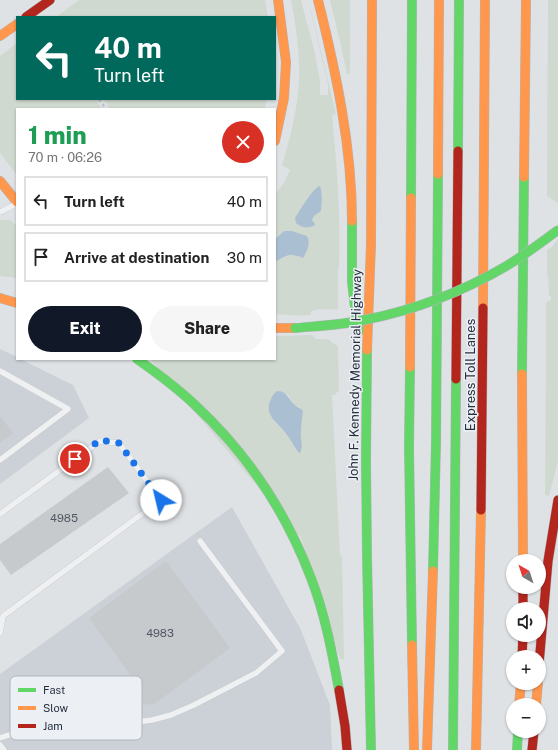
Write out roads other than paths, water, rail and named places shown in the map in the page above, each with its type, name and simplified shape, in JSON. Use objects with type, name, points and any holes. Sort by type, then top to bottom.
[{"type":"highway","points":[[27,16],[50,0]]},
{"type":"highway","points":[[276,136],[284,98],[286,62],[278,0]]},
{"type":"highway","points":[[318,0],[331,52],[345,129],[352,209],[352,282],[359,332],[366,364]]},
{"type":"highway","name":"John F. Kennedy Memorial Highway","points":[[371,750],[367,548],[366,364],[371,244],[372,0]]},
{"type":"highway","points":[[412,0],[409,447],[414,750]]},
{"type":"highway","points":[[427,750],[436,450],[439,0]]},
{"type":"highway","points":[[453,750],[459,0]]},
{"type":"highway","name":"Express Toll Lanes","points":[[476,750],[481,555],[485,0]]},
{"type":"highway","points":[[523,554],[522,365],[526,0]]},
{"type":"highway","points":[[0,36],[16,25]]},
{"type":"highway","points":[[0,181],[9,193],[10,207]]},
{"type":"highway","points":[[276,328],[334,325],[365,320],[437,299],[467,286],[505,266],[558,230]]},
{"type":"highway","points":[[0,298],[16,303]]},
{"type":"highway","points":[[138,360],[176,388],[209,417],[225,434],[258,477],[282,516],[304,560],[318,600],[329,641],[339,690],[347,750]]},
{"type":"highway","points":[[540,650],[548,561],[558,500]]},
{"type":"highway","points":[[517,750],[518,738]]},
{"type":"highway","points":[[532,750],[533,738]]},
{"type":"lane","points":[[0,371],[68,409],[0,460]]},
{"type":"lane","points":[[0,514],[100,440],[119,443],[161,500],[1,614],[0,632]]},
{"type":"lane","points":[[142,721],[171,715],[194,705],[256,673],[282,652],[200,541]]},
{"type":"lane","points":[[0,738],[10,735]]},
{"type":"lane","points":[[0,745],[4,750]]},
{"type":"water","points":[[319,186],[321,188],[322,198],[321,211],[314,216],[312,220],[315,224],[314,226],[309,227],[300,226],[296,223],[295,218]]},
{"type":"water","points":[[284,231],[292,231],[307,236],[309,245],[303,258],[291,255],[276,262],[276,238]]},
{"type":"water","points":[[277,391],[283,392],[303,411],[301,423],[302,447],[300,453],[274,420],[269,411],[270,401]]}]
